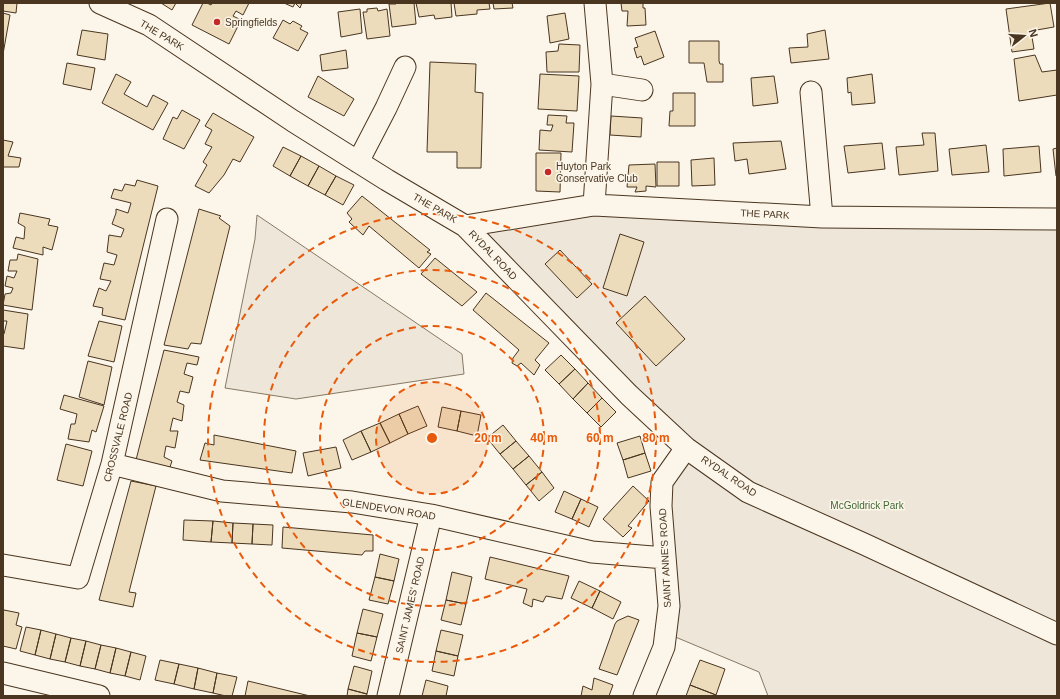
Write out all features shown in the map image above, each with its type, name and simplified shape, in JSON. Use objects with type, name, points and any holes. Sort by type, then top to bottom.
[{"type":"street","name":"THE PARK","points":[[100,3],[149,25],[293,121],[387,180],[465,226],[594,205],[822,217],[1057,220]]},
{"type":"street","points":[[594,205],[602,84],[595,3]]},
{"type":"street","points":[[358,162],[405,67]]},
{"type":"street","points":[[602,84],[642,90]]},
{"type":"street","points":[[811,92],[822,217]]},
{"type":"street","name":"CROSSVALE ROAD","points":[[3,565],[78,578],[112,464],[167,219]]},
{"type":"street","name":"RYDAL ROAD","points":[[465,226],[629,395],[686,448],[748,492],[1057,634]]},
{"type":"street","name":"SAINT ANNE'S ROAD","points":[[644,696],[664,647],[669,606],[661,506],[662,482],[686,448]]},
{"type":"street","name":"GLENDEVON ROAD","points":[[112,464],[222,490],[352,502],[431,515],[592,552],[665,558]]},
{"type":"street","name":"SAINT JAMES' ROAD","points":[[388,696],[431,515]]},
{"type":"street","points":[[3,673],[99,696]]},
{"type":"green space","name":"McGoldrick Park","points":[[594,205],[1057,219],[1057,696],[768,696],[759,672],[673,636],[662,482],[686,447],[465,226]]},
{"type":"green space","points":[[257,215],[462,354],[464,374],[296,399],[225,388],[255,239]]},
{"type":"building","points":[[3,3],[17,3],[16,13],[3,11]]},
{"type":"building","points":[[161,3],[176,3],[172,10]]},
{"type":"building","name":"Springfields","points":[[203,3],[211,5],[212,3],[249,3],[243,15],[236,11],[233,16],[241,20],[229,44],[192,25]]},
{"type":"building","points":[[284,3],[295,3],[293,7]]},
{"type":"building","points":[[295,3],[302,3],[300,8]]},
{"type":"building","points":[[414,3],[416,24],[392,27],[389,4]]},
{"type":"building","points":[[416,3],[451,3],[452,17],[435,19],[434,15],[419,17]]},
{"type":"building","points":[[454,3],[489,3],[490,9],[477,10],[477,14],[456,16]]},
{"type":"building","points":[[493,3],[512,3],[513,8],[494,9]]},
{"type":"building","points":[[621,3],[643,3],[643,8],[645,8],[646,25],[627,26],[628,11],[622,11]]},
{"type":"building","points":[[1050,3],[1054,27],[1031,31],[1034,49],[1012,52],[1006,9]]},
{"type":"building","points":[[377,8],[378,11],[387,9],[390,36],[367,39],[363,12],[367,12],[367,9]]},
{"type":"building","points":[[360,9],[362,33],[341,37],[338,12]]},
{"type":"building","points":[[3,13],[10,15],[3,54]]},
{"type":"building","points":[[565,13],[569,39],[550,43],[547,16]]},
{"type":"building","points":[[283,20],[290,24],[293,21],[302,26],[300,29],[308,33],[298,51],[273,38]]},
{"type":"building","points":[[82,30],[108,34],[105,60],[77,55]]},
{"type":"building","points":[[825,30],[829,59],[791,63],[789,48],[808,47],[807,34]]},
{"type":"building","points":[[655,31],[664,57],[644,65],[641,56],[637,58],[634,48],[638,47],[635,38]]},
{"type":"building","points":[[689,41],[719,41],[719,61],[720,64],[723,64],[723,82],[707,82],[704,63],[689,63]]},
{"type":"building","points":[[559,44],[580,45],[579,72],[547,72],[546,52],[558,51]]},
{"type":"building","points":[[346,50],[348,68],[322,71],[320,55]]},
{"type":"building","points":[[1035,55],[1042,72],[1057,70],[1057,95],[1019,101],[1014,59]]},
{"type":"building","points":[[430,62],[476,64],[475,92],[483,93],[481,168],[457,168],[457,152],[427,152]]},
{"type":"building","points":[[67,63],[95,68],[91,90],[63,84]]},
{"type":"building","points":[[116,74],[131,82],[124,94],[147,107],[153,95],[168,103],[153,130],[102,103]]},
{"type":"building","points":[[540,74],[579,76],[577,111],[538,109]]},
{"type":"building","points":[[872,74],[875,103],[852,105],[851,92],[848,93],[847,78]]},
{"type":"building","points":[[318,76],[354,99],[344,116],[308,97]]},
{"type":"building","points":[[774,76],[778,103],[753,106],[751,78]]},
{"type":"building","points":[[673,93],[695,93],[695,126],[669,126],[670,111],[673,111]]},
{"type":"building","points":[[182,110],[200,120],[184,149],[163,139],[173,117],[177,119]]},
{"type":"building","points":[[213,113],[254,137],[240,162],[233,159],[224,175],[209,193],[195,186],[207,165],[203,162],[212,147],[205,144],[212,130],[205,126]]},
{"type":"building","points":[[548,115],[567,116],[566,123],[574,123],[572,152],[539,150],[540,130],[551,131],[553,125],[547,125]]},
{"type":"building","points":[[611,116],[642,118],[641,137],[610,135]]},
{"type":"building","points":[[922,133],[935,133],[938,171],[899,175],[896,147],[924,145]]},
{"type":"building","points":[[3,140],[13,142],[8,156],[21,158],[19,167],[3,167]]},
{"type":"building","points":[[781,141],[786,169],[749,174],[747,159],[735,161],[733,143]]},
{"type":"building","points":[[882,143],[885,169],[848,173],[844,146]]},
{"type":"building","points":[[986,145],[989,172],[952,175],[949,149]]},
{"type":"building","points":[[1039,146],[1041,172],[1004,176],[1003,149]]},
{"type":"building","points":[[283,147],[301,156],[290,176],[273,166]]},
{"type":"building","points":[[1057,148],[1057,176],[1056,176],[1053,149]]},
{"type":"building","name":"Huyton Park Conservative Club","points":[[536,153],[561,153],[560,192],[536,191]]},
{"type":"building","points":[[301,156],[319,166],[308,186],[290,176]]},
{"type":"building","points":[[714,158],[715,185],[692,186],[691,160]]},
{"type":"building","points":[[657,162],[679,162],[679,186],[657,186]]},
{"type":"building","points":[[655,164],[656,187],[646,186],[646,191],[635,192],[637,187],[627,187],[629,165]]},
{"type":"building","points":[[319,166],[336,176],[325,195],[308,186]]},
{"type":"building","points":[[336,176],[354,185],[343,205],[325,195]]},
{"type":"building","points":[[137,180],[158,186],[125,320],[102,315],[103,308],[93,306],[99,288],[106,291],[111,281],[100,279],[104,263],[114,265],[117,255],[107,252],[109,235],[121,237],[124,229],[112,224],[116,209],[128,213],[131,203],[111,198],[114,189],[122,191],[125,184],[135,186]]},
{"type":"building","points":[[362,196],[430,250],[427,252],[431,254],[419,268],[369,226],[363,235],[349,222],[352,219],[347,213]]},
{"type":"building","points":[[199,209],[221,216],[219,218],[230,226],[201,344],[191,343],[188,349],[164,345]]},
{"type":"building","points":[[20,213],[50,219],[48,225],[58,227],[52,250],[43,247],[43,255],[13,248],[16,237],[24,239],[25,227],[18,223]]},
{"type":"building","points":[[620,234],[644,242],[627,296],[603,288]]},
{"type":"building","points":[[560,250],[592,284],[577,298],[545,264]]},
{"type":"building","points":[[18,254],[38,259],[32,310],[3,305],[5,294],[11,293],[13,288],[5,286],[7,276],[14,278],[17,271],[8,271],[10,260],[17,260]]},
{"type":"building","points":[[435,258],[477,292],[462,306],[421,274]]},
{"type":"building","points":[[486,293],[549,343],[535,360],[540,365],[534,375],[521,363],[517,366],[512,363],[513,358],[519,350],[473,310]]},
{"type":"building","points":[[645,296],[685,339],[656,366],[616,323]]},
{"type":"building","points":[[3,310],[28,314],[24,349],[3,346],[3,334],[7,321],[3,321]]},
{"type":"building","points":[[99,321],[122,326],[114,362],[88,356]]},
{"type":"building","points":[[164,350],[199,357],[197,365],[187,363],[184,374],[193,377],[189,393],[180,391],[177,402],[184,405],[182,421],[173,418],[170,431],[178,431],[175,448],[166,446],[164,457],[172,461],[169,470],[136,460]]},
{"type":"building","points":[[561,355],[575,369],[559,384],[545,370]]},
{"type":"building","points":[[88,361],[112,367],[104,405],[79,397]]},
{"type":"building","points":[[575,369],[588,383],[573,399],[559,384]]},
{"type":"building","points":[[588,383],[602,398],[587,413],[573,399]]},
{"type":"building","points":[[64,395],[104,406],[96,432],[92,430],[89,442],[68,439],[71,424],[75,424],[77,414],[60,409]]},
{"type":"building","points":[[602,398],[616,412],[601,427],[587,413]]},
{"type":"building","points":[[418,406],[427,426],[408,434],[399,414]]},
{"type":"building","points":[[442,407],[461,411],[457,431],[438,427]]},
{"type":"building","points":[[461,411],[481,415],[477,436],[457,431]]},
{"type":"building","points":[[399,414],[408,434],[390,443],[380,423]]},
{"type":"building","points":[[380,423],[390,443],[371,452],[361,431]]},
{"type":"building","points":[[503,425],[516,441],[500,454],[487,438]]},
{"type":"building","points":[[361,431],[371,452],[352,460],[343,440]]},
{"type":"building","points":[[214,435],[296,451],[292,473],[200,460],[205,443],[214,445]]},
{"type":"building","points":[[640,436],[645,453],[623,460],[617,443]]},
{"type":"building","points":[[516,441],[529,456],[513,469],[500,454]]},
{"type":"building","points":[[66,444],[92,451],[83,486],[57,480]]},
{"type":"building","points":[[336,447],[341,468],[308,476],[303,453]]},
{"type":"building","points":[[645,453],[651,471],[628,478],[623,460]]},
{"type":"building","points":[[529,456],[542,472],[526,485],[513,469]]},
{"type":"building","points":[[542,472],[554,488],[539,501],[526,485]]},
{"type":"building","points":[[131,481],[156,486],[129,592],[136,593],[133,607],[99,600]]},
{"type":"building","points":[[633,486],[649,501],[628,526],[632,528],[623,537],[603,519]]},
{"type":"building","points":[[564,491],[581,499],[572,519],[555,512]]},
{"type":"building","points":[[581,499],[598,507],[589,527],[572,519]]},
{"type":"building","points":[[184,520],[213,521],[211,542],[183,540]]},
{"type":"building","points":[[213,521],[233,523],[232,543],[211,542]]},
{"type":"building","points":[[233,523],[253,524],[252,544],[232,543]]},
{"type":"building","points":[[253,524],[273,525],[272,545],[252,544]]},
{"type":"building","points":[[283,527],[373,535],[373,551],[365,551],[362,555],[282,548]]},
{"type":"building","points":[[380,554],[399,559],[394,581],[375,577]]},
{"type":"building","points":[[490,557],[569,576],[562,599],[546,596],[543,602],[533,599],[532,607],[523,603],[527,589],[485,579]]},
{"type":"building","points":[[452,572],[472,577],[466,604],[446,600]]},
{"type":"building","points":[[375,577],[394,581],[388,604],[369,600]]},
{"type":"building","points":[[579,581],[600,591],[592,608],[571,598]]},
{"type":"building","points":[[600,591],[621,602],[613,619],[592,608]]},
{"type":"building","points":[[446,600],[466,604],[461,625],[441,620]]},
{"type":"building","points":[[363,609],[383,614],[377,637],[357,633]]},
{"type":"building","points":[[4,610],[19,613],[16,625],[22,627],[16,649],[3,646]]},
{"type":"building","points":[[628,616],[639,620],[617,675],[599,669],[615,624],[617,621]]},
{"type":"building","points":[[26,627],[41,630],[35,655],[20,651]]},
{"type":"building","points":[[41,630],[56,634],[50,659],[35,655]]},
{"type":"building","points":[[441,630],[463,635],[458,656],[436,651]]},
{"type":"building","points":[[357,633],[377,637],[371,661],[352,656]]},
{"type":"building","points":[[56,634],[71,638],[65,662],[50,659]]},
{"type":"building","points":[[71,638],[86,641],[80,666],[65,662]]},
{"type":"building","points":[[86,641],[101,645],[95,669],[80,666]]},
{"type":"building","points":[[101,645],[116,648],[110,673],[95,669]]},
{"type":"building","points":[[116,648],[131,652],[125,676],[110,673]]},
{"type":"building","points":[[436,651],[458,656],[454,676],[432,671]]},
{"type":"building","points":[[131,652],[146,656],[140,680],[125,676]]},
{"type":"building","points":[[160,660],[179,664],[174,684],[155,680]]},
{"type":"building","points":[[700,660],[725,669],[716,695],[690,685]]},
{"type":"building","points":[[179,664],[198,668],[194,689],[174,684]]},
{"type":"building","points":[[354,666],[372,671],[367,694],[348,689]]},
{"type":"building","points":[[198,668],[217,673],[213,693],[194,689]]},
{"type":"building","points":[[217,673],[237,677],[232,696],[213,693]]},
{"type":"building","points":[[594,678],[613,685],[609,696],[581,696],[583,686],[592,690]]},
{"type":"building","points":[[426,680],[448,686],[446,696],[422,696]]},
{"type":"building","points":[[248,681],[310,696],[245,696]]},
{"type":"building","points":[[690,685],[716,695],[686,696]]},
{"type":"building","points":[[348,689],[367,694],[366,696],[347,696]]},
{"type":"place","name":"Springfields","points":[[217,22]]},
{"type":"place","name":"Huyton Park Conservative Club","points":[[548,172]]}]
